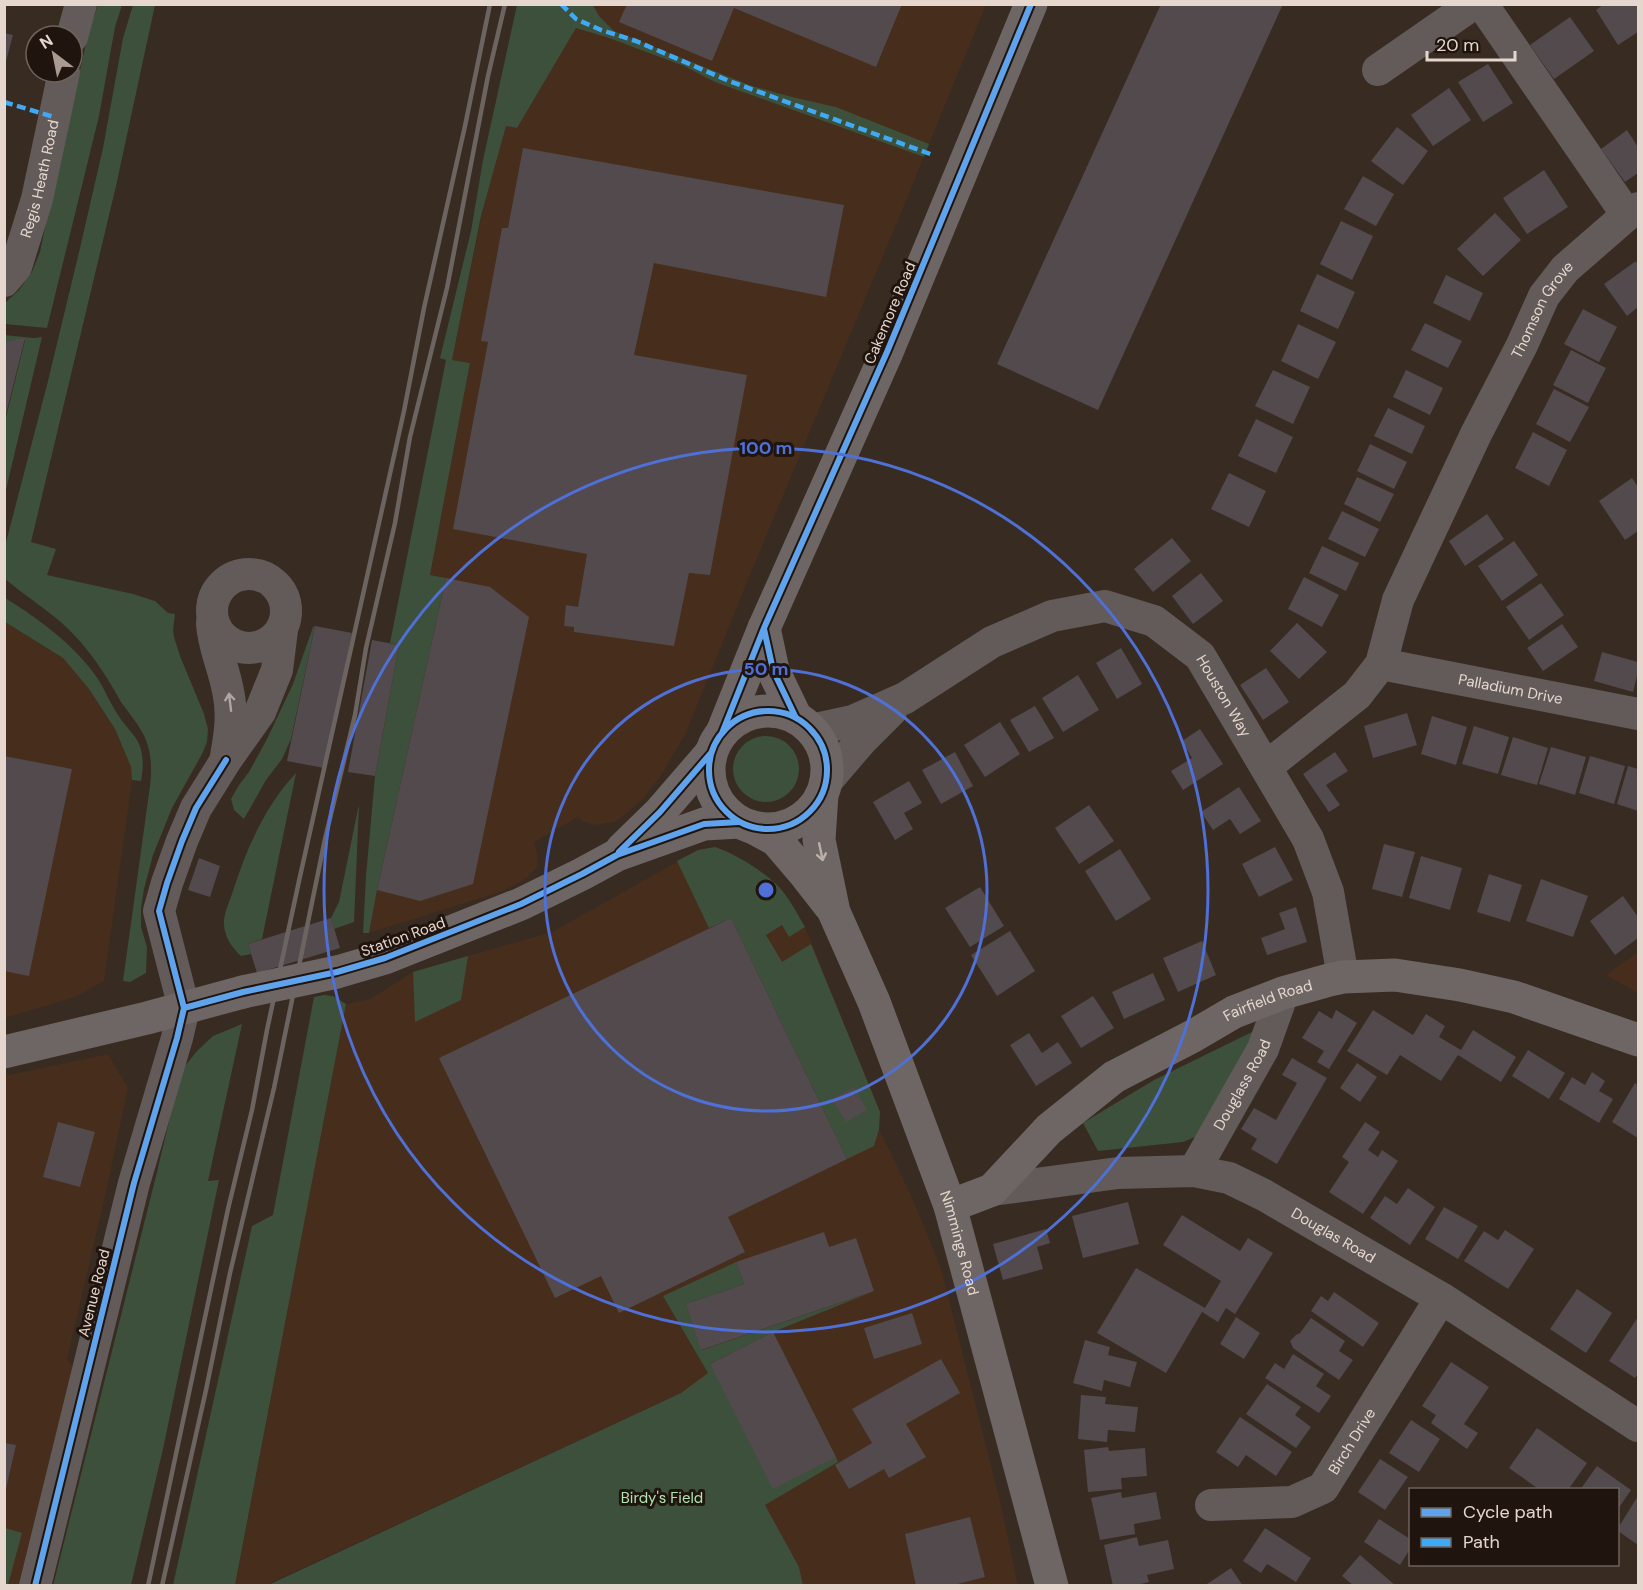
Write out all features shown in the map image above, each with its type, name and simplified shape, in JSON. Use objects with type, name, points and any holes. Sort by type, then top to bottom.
[{"type":"main road","name":"Cakemore Road","points":[[717,743],[764,628],[887,352],[1031,4]]},
{"type":"main road","points":[[764,628],[773,670],[804,724],[823,748],[827,774],[815,806],[796,822],[778,828],[762,829],[732,817],[717,800],[709,777],[717,743],[735,721],[747,714],[778,712],[804,724]]},
{"type":"main road","name":"Station Road","points":[[617,855],[660,812],[717,743]]},
{"type":"main road","name":"Nimmings Road","points":[[823,789],[819,840],[834,912],[874,1002],[950,1206],[1052,1586]]},
{"type":"main road","name":"Station Road","points":[[4,1052],[147,1018],[243,992],[337,972],[385,958],[521,904],[617,855],[705,824],[745,824]]},
{"type":"main road","name":"Nimmings Road","points":[[745,824],[776,840],[834,912]]},
{"type":"main road","name":"Fairfield Road","points":[[950,1206],[992,1190],[1049,1129],[1114,1077],[1234,1012],[1283,993],[1343,976],[1395,975],[1471,987],[1514,997],[1638,1040]]},
{"type":"street","points":[[76,24],[81,4]]},
{"type":"street","points":[[1378,70],[1473,4]]},
{"type":"street","points":[[1482,4],[1633,212]]},
{"type":"street","name":"Regis Heath Road","points":[[4,281],[16,267],[37,199],[61,84]]},
{"type":"street","name":"Thomson Grove","points":[[1381,664],[1398,600],[1544,296],[1565,269],[1633,212]]},
{"type":"street","points":[[184,1008],[159,910],[182,841],[196,808],[260,712],[277,670],[282,630],[286,620],[285,599],[280,589],[272,581],[256,574],[242,574],[229,579],[219,589],[213,602],[213,636],[228,691],[232,720],[226,760]]},
{"type":"street","name":"Houston Way","points":[[804,724],[853,721],[905,698],[992,642],[1052,616],[1105,606],[1154,621],[1200,656],[1308,839],[1328,892],[1343,976]]},
{"type":"street","points":[[212,617],[215,628],[222,638],[242,648],[254,649],[265,645],[275,639],[282,630]]},
{"type":"street","points":[[1266,767],[1357,695],[1381,664]]},
{"type":"street","name":"Palladium Drive","points":[[1381,664],[1638,714]]},
{"type":"street","name":"Houston Way","points":[[823,789],[861,741],[905,698]]},
{"type":"street","name":"Douglass Road","points":[[1194,1171],[1263,1049],[1283,993]]},
{"type":"street","name":"Avenue Road","points":[[35,1586],[134,1183],[184,1008]]},
{"type":"street","name":"Douglas Road","points":[[992,1190],[1118,1173],[1194,1171],[1229,1178],[1264,1195],[1441,1298],[1638,1426]]},
{"type":"street","name":"Birch Drive","points":[[1211,1505],[1292,1502],[1323,1488],[1441,1298]]},
{"type":"shaded area","points":[[552,5],[986,5],[686,733],[662,774],[644,798],[614,822],[595,825],[583,822],[578,817],[534,842],[538,857],[537,867],[528,877],[516,884],[500,892],[369,933],[446,578],[430,575],[470,363],[452,360],[482,213],[506,125]]},
{"type":"shaded area","points":[[5,622],[63,658],[89,689],[115,729],[131,767],[132,780],[104,981],[75,997],[5,1018]]},
{"type":"shaded area","points":[[715,847],[727,851],[763,874],[779,888],[805,927],[880,1112],[879,1129],[911,1195],[941,1268],[1001,1505],[1018,1585],[803,1585],[799,1567],[696,1382],[681,1393],[266,1585],[235,1586],[346,1004],[370,999],[413,972],[552,932],[698,850]]},
{"type":"shaded area","points":[[1638,952],[1638,993],[1606,975]]},
{"type":"shaded area","points":[[108,1054],[128,1088],[67,1359],[84,1384],[35,1585],[5,1585],[4,1076]]},
{"type":"green space","points":[[98,5],[122,5],[115,27],[99,116],[47,328],[5,324],[5,303],[19,290],[32,272],[40,252],[77,84],[84,84],[84,52]]},
{"type":"green space","points":[[133,5],[155,5],[116,186],[31,542],[56,549],[47,575],[133,594],[155,601],[168,613],[175,614],[174,637],[208,729],[207,742],[202,754],[172,808],[153,855],[141,908],[141,927],[147,947],[146,973],[130,982],[123,981],[150,786],[151,765],[148,745],[137,724],[88,651],[56,618],[5,579],[4,550],[80,248],[103,148],[123,38]]},
{"type":"green space","points":[[517,5],[593,5],[599,16],[614,31],[752,86],[836,107],[929,144],[924,157],[715,82],[684,66],[576,28],[517,128],[506,126],[481,216],[452,360],[470,363],[430,575],[446,578],[369,933],[363,933],[375,776],[399,645],[390,643],[446,360],[440,358],[471,231],[483,160]]},
{"type":"green space","points":[[4,335],[42,337],[5,494],[5,421],[25,340],[5,342]]},
{"type":"green space","points":[[5,598],[56,634],[79,655],[98,679],[115,710],[140,747],[143,764],[141,781],[132,780],[131,767],[115,729],[89,689],[63,658],[5,622]]},
{"type":"green space","points":[[315,626],[291,739],[282,759],[266,780],[244,819],[234,810],[231,799],[267,739],[293,684]]},
{"type":"green space","points":[[759,736],[773,736],[785,741],[794,750],[799,769],[797,782],[790,793],[773,802],[759,802],[747,797],[738,788],[733,776],[733,762],[738,750],[747,741]]},
{"type":"green space","points":[[296,773],[262,939],[248,944],[251,954],[241,956],[226,936],[224,920],[226,910],[243,861],[257,830],[274,800]]},
{"type":"green space","points":[[359,804],[354,922],[334,929],[331,918],[339,902]]},
{"type":"green space","points":[[715,847],[740,859],[773,881],[793,906],[805,927],[789,937],[782,925],[766,935],[782,962],[811,944],[880,1112],[879,1129],[874,1146],[847,1159],[731,918],[709,928],[677,861],[698,850]]},
{"type":"green space","points":[[468,956],[461,1000],[415,1022],[413,972]]},
{"type":"green space","points":[[333,996],[346,1004],[235,1585],[173,1585],[252,1226],[273,1215],[314,997]]},
{"type":"green space","points":[[242,1024],[208,1181],[219,1180],[163,1449],[131,1585],[53,1586],[181,1071],[213,1036]]},
{"type":"green space","points":[[1252,1032],[1252,1042],[1197,1136],[1183,1142],[1098,1151],[1083,1123],[1154,1080]]},
{"type":"green space","name":"Birdy's Field","points":[[736,1262],[744,1284],[686,1304],[702,1350],[874,1291],[773,1332],[710,1364],[836,1457],[838,1462],[765,1505],[799,1567],[803,1585],[266,1586],[681,1393],[708,1373],[663,1296]]},
{"type":"green space","points":[[5,1528],[22,1533],[8,1585],[5,1585]]},
{"type":"building","points":[[627,4],[902,4],[876,67],[734,8],[712,61],[619,22]]},
{"type":"building","points":[[1161,4],[1283,4],[1098,410],[997,364]]},
{"type":"building","points":[[1604,4],[1638,4],[1638,32],[1618,45],[1596,10]]},
{"type":"building","points":[[1570,17],[1594,51],[1554,79],[1530,45]]},
{"type":"building","points":[[4,33],[13,35],[5,65],[4,65]]},
{"type":"building","points":[[1488,64],[1513,103],[1483,122],[1458,82]]},
{"type":"building","points":[[1449,88],[1471,120],[1433,146],[1411,115]]},
{"type":"building","points":[[1397,127],[1428,151],[1403,185],[1371,161]]},
{"type":"building","points":[[1627,130],[1638,147],[1638,173],[1625,182],[1601,149]]},
{"type":"building","points":[[523,148],[844,205],[826,297],[654,263],[634,355],[747,375],[710,575],[689,573],[674,646],[574,632],[574,627],[564,626],[566,605],[578,607],[587,554],[453,529],[488,342],[481,341],[502,228],[508,228]]},
{"type":"building","points":[[1544,170],[1568,207],[1527,234],[1503,198]]},
{"type":"building","points":[[1363,176],[1394,194],[1376,226],[1344,209]]},
{"type":"building","points":[[1495,213],[1521,240],[1483,276],[1457,249]]},
{"type":"building","points":[[1341,221],[1373,236],[1352,280],[1320,264]]},
{"type":"building","points":[[1636,261],[1638,265],[1638,307],[1627,316],[1604,284]]},
{"type":"building","points":[[1317,274],[1355,292],[1338,329],[1300,311]]},
{"type":"building","points":[[1446,275],[1483,293],[1470,321],[1433,303]]},
{"type":"building","points":[[1583,309],[1617,327],[1599,362],[1564,344]]},
{"type":"building","points":[[1425,323],[1462,341],[1448,368],[1411,350]]},
{"type":"building","points":[[1298,324],[1336,342],[1318,379],[1281,361]]},
{"type":"building","points":[[25,338],[5,418],[4,418],[4,342]]},
{"type":"building","points":[[1571,350],[1606,368],[1588,403],[1553,385]]},
{"type":"building","points":[[1273,370],[1310,387],[1293,424],[1255,406]]},
{"type":"building","points":[[1406,370],[1443,388],[1430,415],[1393,397]]},
{"type":"building","points":[[1554,389],[1589,407],[1570,442],[1536,424]]},
{"type":"building","points":[[1388,408],[1425,426],[1412,454],[1374,436]]},
{"type":"building","points":[[1256,419],[1293,437],[1276,473],[1238,456]]},
{"type":"building","points":[[1533,432],[1567,450],[1549,486],[1515,468]]},
{"type":"building","points":[[1370,444],[1407,462],[1394,489],[1357,471]]},
{"type":"building","points":[[1229,473],[1266,491],[1249,527],[1211,509]]},
{"type":"building","points":[[1357,477],[1394,494],[1380,522],[1344,504]]},
{"type":"building","points":[[1632,478],[1638,487],[1638,531],[1625,540],[1599,501]]},
{"type":"building","points":[[1342,511],[1379,529],[1365,557],[1328,539]]},
{"type":"building","points":[[1487,514],[1504,539],[1465,566],[1449,541]]},
{"type":"building","points":[[1172,538],[1191,561],[1153,592],[1134,569]]},
{"type":"building","points":[[1514,541],[1538,575],[1502,601],[1478,566]]},
{"type":"building","points":[[1322,546],[1359,563],[1346,591],[1309,573]]},
{"type":"building","points":[[1201,573],[1223,601],[1193,624],[1172,596]]},
{"type":"building","points":[[1304,577],[1339,595],[1322,627],[1288,609]]},
{"type":"building","points":[[446,578],[490,587],[529,617],[473,884],[420,901],[377,890]]},
{"type":"building","points":[[1541,583],[1564,615],[1529,640],[1506,607]]},
{"type":"building","points":[[1297,623],[1327,652],[1299,679],[1270,651]]},
{"type":"building","points":[[1562,624],[1578,647],[1543,671],[1527,648]]},
{"type":"building","points":[[315,626],[352,633],[324,768],[287,761]]},
{"type":"building","points":[[372,640],[399,645],[375,776],[348,772]]},
{"type":"building","points":[[1121,648],[1142,684],[1117,699],[1096,663]]},
{"type":"building","points":[[1602,652],[1638,662],[1633,692],[1594,681]]},
{"type":"building","points":[[1266,668],[1289,702],[1263,720],[1240,685]]},
{"type":"building","points":[[1078,675],[1099,710],[1063,732],[1042,698]]},
{"type":"building","points":[[1035,706],[1054,738],[1029,752],[1010,720]]},
{"type":"building","points":[[1407,713],[1417,745],[1373,758],[1364,726]]},
{"type":"building","points":[[1432,716],[1467,727],[1456,765],[1421,754]]},
{"type":"building","points":[[1000,722],[1020,754],[985,777],[964,745]]},
{"type":"building","points":[[1474,726],[1509,737],[1498,774],[1462,764]]},
{"type":"building","points":[[1200,729],[1223,764],[1183,790],[1171,771],[1192,758],[1182,741]]},
{"type":"building","points":[[1513,737],[1548,748],[1537,785],[1501,775]]},
{"type":"building","points":[[1551,747],[1586,757],[1575,795],[1539,784]]},
{"type":"building","points":[[955,752],[973,786],[941,804],[922,770]]},
{"type":"building","points":[[1335,752],[1348,771],[1326,785],[1340,805],[1329,812],[1303,774]]},
{"type":"building","points":[[4,756],[72,769],[29,976],[4,971]]},
{"type":"building","points":[[1590,756],[1625,766],[1614,804],[1579,793]]},
{"type":"building","points":[[1628,766],[1638,769],[1638,811],[1617,804]]},
{"type":"building","points":[[909,781],[922,803],[904,813],[913,829],[895,840],[873,802]]},
{"type":"building","points":[[1239,787],[1261,821],[1240,834],[1230,819],[1213,830],[1201,812]]},
{"type":"building","points":[[1089,805],[1114,841],[1079,864],[1055,828]]},
{"type":"building","points":[[1384,844],[1415,852],[1402,897],[1372,889]]},
{"type":"building","points":[[1275,847],[1293,880],[1259,897],[1242,864]]},
{"type":"building","points":[[1120,849],[1151,899],[1116,921],[1085,871]]},
{"type":"building","points":[[1421,856],[1462,868],[1450,910],[1409,898]]},
{"type":"building","points":[[199,858],[220,866],[210,897],[188,890]]},
{"type":"building","points":[[1489,874],[1522,885],[1510,922],[1477,912]]},
{"type":"building","points":[[1541,879],[1588,896],[1573,937],[1526,921]]},
{"type":"building","points":[[980,887],[1004,926],[970,947],[945,908]]},
{"type":"building","points":[[1623,896],[1638,917],[1638,938],[1615,955],[1590,921]]},
{"type":"building","points":[[1296,907],[1307,942],[1267,955],[1261,938],[1285,929],[1279,913]]},
{"type":"building","points":[[331,918],[340,948],[257,973],[248,944]]},
{"type":"building","points":[[731,918],[847,1159],[728,1217],[745,1252],[619,1313],[601,1276],[555,1298],[439,1058]]},
{"type":"building","points":[[1010,931],[1035,971],[997,996],[971,955]]},
{"type":"building","points":[[1202,941],[1216,975],[1178,992],[1163,958]]},
{"type":"building","points":[[1153,973],[1165,1000],[1124,1019],[1112,992]]},
{"type":"building","points":[[1093,996],[1114,1028],[1081,1048],[1061,1016]]},
{"type":"building","points":[[1336,1010],[1357,1023],[1329,1069],[1317,1062],[1324,1051],[1302,1038],[1319,1011],[1332,1019]]},
{"type":"building","points":[[1373,1010],[1413,1035],[1426,1014],[1445,1026],[1439,1037],[1461,1050],[1473,1030],[1516,1057],[1501,1082],[1458,1055],[1441,1081],[1400,1055],[1387,1075],[1347,1051]]},
{"type":"building","points":[[1029,1033],[1042,1053],[1058,1042],[1072,1063],[1036,1086],[1010,1045]]},
{"type":"building","points":[[1528,1050],[1565,1073],[1549,1099],[1512,1076]]},
{"type":"building","points":[[1292,1058],[1327,1078],[1277,1164],[1251,1149],[1257,1139],[1241,1129],[1254,1108],[1276,1120],[1297,1083],[1282,1075]]},
{"type":"building","points":[[1357,1063],[1377,1077],[1360,1102],[1340,1088]]},
{"type":"building","points":[[1592,1072],[1605,1081],[1599,1091],[1613,1099],[1599,1123],[1559,1099],[1572,1077],[1585,1085]]},
{"type":"building","points":[[1635,1083],[1638,1085],[1638,1138],[1612,1122]]},
{"type":"building","points":[[854,1087],[867,1110],[846,1122],[832,1099]]},
{"type":"building","points":[[58,1122],[95,1132],[80,1187],[43,1177]]},
{"type":"building","points":[[1365,1122],[1380,1132],[1368,1150],[1378,1157],[1382,1150],[1398,1161],[1363,1214],[1329,1192],[1349,1162],[1342,1157]]},
{"type":"building","points":[[1408,1188],[1435,1207],[1410,1245],[1370,1218],[1385,1196],[1397,1204]]},
{"type":"building","points":[[1128,1202],[1139,1244],[1083,1258],[1072,1216]]},
{"type":"building","points":[[1444,1207],[1478,1226],[1458,1259],[1425,1239]]},
{"type":"building","points":[[1182,1215],[1240,1251],[1248,1238],[1273,1253],[1235,1314],[1226,1308],[1218,1322],[1202,1312],[1166,1373],[1097,1333],[1136,1268],[1205,1308],[1221,1281],[1163,1245]]},
{"type":"building","points":[[1046,1229],[1050,1243],[1037,1247],[1043,1269],[1003,1280],[993,1244]]},
{"type":"building","points":[[1505,1230],[1534,1249],[1508,1289],[1464,1261],[1484,1231],[1498,1240]]},
{"type":"building","points":[[824,1232],[829,1247],[856,1238],[874,1291],[701,1350],[686,1304],[744,1284],[736,1262]]},
{"type":"building","points":[[1577,1289],[1612,1313],[1586,1353],[1550,1329]]},
{"type":"building","points":[[1334,1292],[1379,1323],[1363,1347],[1311,1311],[1321,1296],[1328,1301]]},
{"type":"building","points":[[912,1313],[922,1344],[874,1359],[864,1328]]},
{"type":"building","points":[[1236,1317],[1260,1333],[1244,1359],[1220,1344]]},
{"type":"building","points":[[1638,1317],[1638,1374],[1635,1378],[1609,1361]]},
{"type":"building","points":[[1311,1318],[1345,1341],[1339,1351],[1353,1360],[1339,1380],[1293,1348],[1290,1341],[1300,1333]]},
{"type":"building","points":[[773,1332],[836,1457],[773,1489],[710,1364]]},
{"type":"building","points":[[1085,1340],[1110,1347],[1108,1355],[1137,1362],[1130,1387],[1104,1380],[1102,1391],[1073,1383]]},
{"type":"building","points":[[1293,1354],[1324,1374],[1316,1386],[1331,1396],[1319,1413],[1265,1378],[1275,1363],[1284,1369]]},
{"type":"building","points":[[941,1359],[960,1393],[906,1424],[926,1457],[889,1478],[884,1469],[849,1489],[835,1465],[872,1443],[852,1409]]},
{"type":"building","points":[[1451,1362],[1489,1387],[1464,1424],[1478,1433],[1467,1449],[1431,1423],[1436,1415],[1422,1406]]},
{"type":"building","points":[[1267,1384],[1301,1407],[1295,1415],[1311,1427],[1296,1448],[1246,1414]]},
{"type":"building","points":[[1081,1395],[1106,1397],[1105,1404],[1138,1407],[1135,1432],[1108,1430],[1107,1442],[1078,1439]]},
{"type":"building","points":[[1240,1417],[1292,1452],[1276,1476],[1246,1455],[1238,1467],[1216,1452]]},
{"type":"building","points":[[1411,1420],[1440,1439],[1419,1472],[1389,1453]]},
{"type":"building","points":[[1537,1428],[1587,1463],[1569,1488],[1537,1488],[1509,1468]]},
{"type":"building","points":[[4,1443],[16,1445],[5,1493],[4,1493]]},
{"type":"building","points":[[1108,1447],[1109,1451],[1145,1448],[1147,1476],[1121,1478],[1122,1489],[1088,1492],[1084,1450]]},
{"type":"building","points":[[1380,1459],[1408,1477],[1385,1510],[1358,1492]]},
{"type":"building","points":[[1597,1466],[1631,1490],[1619,1508],[1619,1488],[1581,1488]]},
{"type":"building","points":[[1121,1492],[1122,1498],[1156,1492],[1161,1519],[1134,1524],[1135,1534],[1100,1540],[1091,1498]]},
{"type":"building","points":[[1638,1496],[1638,1545],[1619,1532],[1619,1526]]},
{"type":"building","points":[[970,1517],[985,1577],[950,1586],[916,1586],[905,1534]]},
{"type":"building","points":[[1379,1519],[1409,1538],[1409,1551],[1400,1565],[1364,1542]]},
{"type":"building","points":[[1265,1528],[1311,1558],[1296,1582],[1267,1564],[1261,1573],[1243,1561]]},
{"type":"building","points":[[1137,1537],[1139,1546],[1168,1540],[1174,1569],[1147,1575],[1149,1582],[1132,1586],[1113,1586],[1104,1545]]},
{"type":"building","points":[[1360,1555],[1396,1586],[1354,1586],[1342,1576]]},
{"type":"building","points":[[1231,1568],[1243,1586],[1204,1586]]},
{"type":"railway","points":[[148,1586],[228,1209],[252,1110],[299,881],[404,411],[490,4]]},
{"type":"railway","points":[[162,1586],[230,1273],[274,1088],[325,839],[355,715],[366,648],[395,523],[410,437],[447,288],[488,76],[505,4]]},
{"type":"marked path","points":[[561,4],[576,19],[601,30],[636,41],[729,81],[933,155]]},
{"type":"marked path","points":[[4,102],[54,117]]},
{"type":"cycle path","points":[[722,733],[764,628],[887,352],[1031,4]]},
{"type":"cycle path","points":[[764,629],[773,670],[796,718]]},
{"type":"cycle path","points":[[768,711],[779,712],[801,721],[817,737],[826,759],[827,770],[826,781],[817,803],[801,819],[779,828],[768,829],[757,828],[735,819],[719,803],[710,781],[709,770],[710,759],[719,737],[735,721],[757,712],[768,711]]},
{"type":"cycle path","points":[[619,852],[660,812],[711,753]]},
{"type":"cycle path","points":[[35,1586],[134,1183],[184,1008],[159,911],[182,841],[196,808],[226,760]]},
{"type":"cycle path","points":[[184,1008],[243,992],[337,972],[385,958],[521,904],[617,855],[704,824],[739,822]]}]
